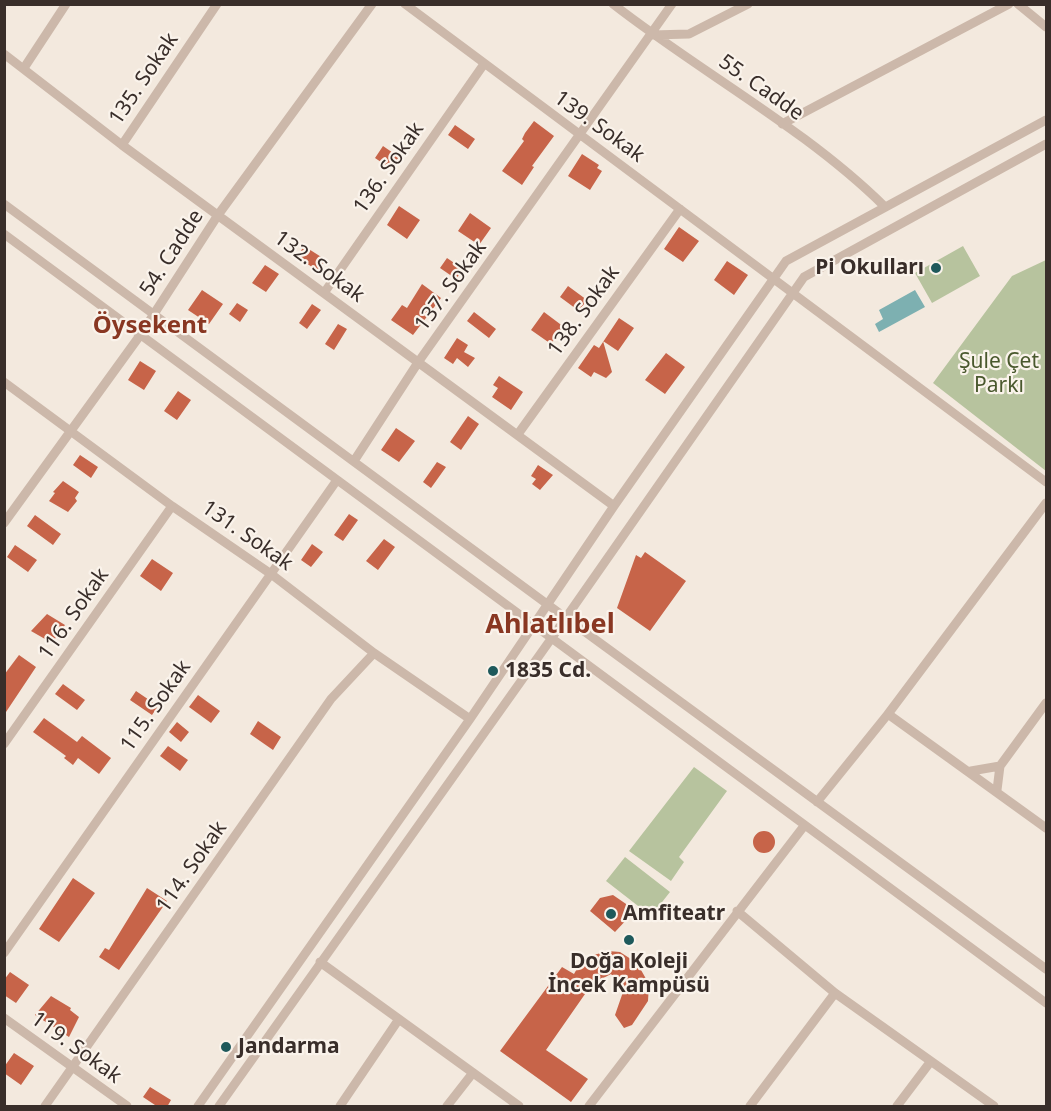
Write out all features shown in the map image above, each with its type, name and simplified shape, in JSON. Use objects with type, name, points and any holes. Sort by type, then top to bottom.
[{"type":"street","points":[[24,68],[66,4]]},
{"type":"street","name":"135. Sokak","points":[[122,145],[217,4]]},
{"type":"street","name":"54. Cadde","points":[[4,523],[141,334],[218,215],[372,4]]},
{"type":"street","name":"55. Cadde","points":[[613,4],[652,35],[782,124],[884,206]]},
{"type":"street","name":"137. Sokak","points":[[354,461],[419,361],[581,136],[672,4]]},
{"type":"street","points":[[652,35],[689,34],[748,4]]},
{"type":"street","points":[[782,124],[1009,4]]},
{"type":"street","points":[[1018,4],[1047,27]]},
{"type":"street","name":"139. Sokak","points":[[408,5],[484,64],[1047,482]]},
{"type":"street","name":"132. Sokak","points":[[4,54],[122,145],[614,506]]},
{"type":"street","name":"136. Sokak","points":[[324,293],[484,64]]},
{"type":"street","points":[[198,1107],[470,719],[614,506],[786,261],[884,206],[1047,120]]},
{"type":"street","points":[[219,1107],[566,618],[804,277],[1047,144]]},
{"type":"street","points":[[4,204],[1047,969]]},
{"type":"street","name":"138. Sokak","points":[[518,434],[680,209]]},
{"type":"street","points":[[4,234],[1047,1003]]},
{"type":"street","name":"131. Sokak","points":[[4,382],[71,429],[172,506],[271,574],[374,653],[470,719]]},
{"type":"street","name":"115. Sokak","points":[[4,953],[337,480]]},
{"type":"street","points":[[817,802],[888,714],[1047,503]]},
{"type":"street","name":"116. Sokak","points":[[4,744],[172,506]]},
{"type":"street","name":"114. Sokak","points":[[45,1107],[331,699],[374,653]]},
{"type":"street","points":[[997,790],[1000,766],[1047,704]]},
{"type":"street","points":[[888,714],[1047,828]]},
{"type":"street","points":[[970,771],[1000,766]]},
{"type":"street","points":[[589,1107],[804,826]]},
{"type":"street","points":[[737,911],[835,993],[994,1107]]},
{"type":"street","points":[[320,962],[519,1107]]},
{"type":"street","points":[[750,1107],[835,993]]},
{"type":"street","name":"119. Sokak","points":[[4,1018],[127,1107]]},
{"type":"street","points":[[340,1107],[399,1019]]},
{"type":"street","points":[[897,1107],[931,1061]]},
{"type":"street","points":[[447,1107],[472,1074]]},
{"type":"green space","points":[[963,246],[980,276],[932,303],[915,273]]},
{"type":"green space","name":"Şule Çet Parkı","points":[[1046,260],[1046,471],[933,383],[1012,276]]},
{"type":"green space","points":[[694,767],[727,791],[679,857],[684,862],[671,881],[629,851]]},
{"type":"green space","points":[[625,857],[670,892],[651,916],[606,881]]},
{"type":"water","points":[[915,290],[925,307],[879,332],[875,324],[883,319],[879,310]]},
{"type":"building","points":[[534,121],[554,136],[532,166],[534,167],[522,185],[502,171],[524,141],[522,139],[525,133]]},
{"type":"building","points":[[455,125],[475,139],[468,149],[448,135]]},
{"type":"building","points":[[383,146],[399,157],[390,168],[375,158]]},
{"type":"building","points":[[582,154],[599,165],[597,168],[602,171],[590,190],[568,176]]},
{"type":"building","points":[[399,206],[420,220],[407,239],[387,225]]},
{"type":"building","points":[[470,213],[491,228],[479,245],[458,231]]},
{"type":"building","points":[[679,227],[699,241],[683,262],[664,249]]},
{"type":"building","points":[[304,246],[326,260],[318,271],[297,257]]},
{"type":"building","points":[[447,258],[463,269],[456,279],[440,268]]},
{"type":"building","points":[[727,261],[748,275],[734,295],[714,280]]},
{"type":"building","points":[[265,265],[279,274],[266,292],[252,283]]},
{"type":"building","points":[[422,284],[441,298],[413,335],[391,320],[402,305],[407,308]]},
{"type":"building","points":[[568,286],[587,300],[579,311],[560,297]]},
{"type":"building","points":[[202,290],[223,304],[209,324],[188,310]]},
{"type":"building","points":[[237,303],[248,310],[240,322],[229,314]]},
{"type":"building","points":[[312,304],[321,310],[307,329],[299,323]]},
{"type":"building","points":[[474,312],[496,329],[489,338],[467,321]]},
{"type":"building","points":[[544,312],[564,327],[551,344],[531,330]]},
{"type":"building","points":[[619,318],[634,328],[618,351],[603,341]]},
{"type":"building","points":[[338,324],[347,329],[334,350],[325,344]]},
{"type":"building","points":[[457,338],[468,345],[464,352],[475,358],[468,367],[457,358],[453,364],[444,358]]},
{"type":"building","points":[[603,342],[612,372],[606,378],[594,372],[591,377],[578,368],[594,345],[599,348]]},
{"type":"building","points":[[666,353],[685,367],[665,394],[645,380]]},
{"type":"building","points":[[140,361],[156,371],[144,390],[128,380]]},
{"type":"building","points":[[499,376],[523,392],[511,410],[492,397],[498,388],[493,385]]},
{"type":"building","points":[[178,391],[191,400],[177,420],[164,411]]},
{"type":"building","points":[[468,416],[479,424],[461,450],[450,442]]},
{"type":"building","points":[[396,428],[415,441],[399,462],[381,450]]},
{"type":"building","points":[[80,455],[98,467],[91,478],[73,465]]},
{"type":"building","points":[[437,462],[446,467],[431,488],[423,482]]},
{"type":"building","points":[[538,465],[553,475],[540,490],[532,484],[536,479],[531,476]]},
{"type":"building","points":[[63,481],[79,492],[75,498],[77,501],[68,512],[49,501],[55,493],[53,492]]},
{"type":"building","points":[[349,514],[358,520],[343,541],[334,535]]},
{"type":"building","points":[[35,515],[61,534],[53,545],[27,526]]},
{"type":"building","points":[[384,539],[395,547],[378,570],[366,561]]},
{"type":"building","points":[[312,544],[323,552],[311,567],[301,560]]},
{"type":"building","points":[[15,545],[37,560],[28,572],[7,557]]},
{"type":"building","points":[[645,552],[686,581],[650,631],[617,608],[636,555],[641,558]]},
{"type":"building","points":[[152,559],[173,573],[161,591],[140,576]]},
{"type":"building","points":[[47,614],[65,625],[52,643],[31,631]]},
{"type":"building","points":[[19,655],[36,667],[4,715],[4,675]]},
{"type":"building","points":[[63,684],[85,700],[77,710],[55,694]]},
{"type":"building","points":[[136,691],[158,706],[152,715],[130,700]]},
{"type":"building","points":[[198,695],[220,711],[211,723],[189,707]]},
{"type":"building","points":[[44,718],[77,742],[82,736],[111,758],[99,774],[78,758],[73,765],[64,758],[66,756],[33,732]]},
{"type":"building","points":[[258,721],[281,737],[273,750],[250,734]]},
{"type":"building","points":[[177,722],[189,732],[181,742],[169,732]]},
{"type":"building","points":[[168,746],[188,760],[180,771],[160,756]]},
{"type":"building","points":[[764,831],[772,834],[775,842],[772,850],[764,853],[756,850],[753,842],[756,834]]},
{"type":"building","points":[[73,878],[95,893],[59,942],[39,929]]},
{"type":"building","points":[[147,888],[167,901],[119,970],[99,957],[105,948],[109,950]]},
{"type":"building","name":"Amfiteatr","points":[[613,895],[629,906],[629,917],[615,932],[590,911],[600,898]]},
{"type":"building","points":[[608,951],[620,952],[637,963],[649,984],[648,1001],[632,1025],[624,1028],[615,1015],[623,992],[619,983],[611,974],[592,984],[546,1050],[588,1079],[571,1102],[500,1051],[562,967],[574,974],[583,958]]},
{"type":"building","points":[[10,972],[29,985],[16,1003],[4,995],[4,980]]},
{"type":"building","points":[[51,996],[71,1008],[70,1010],[79,1017],[69,1037],[35,1015]]},
{"type":"building","points":[[14,1053],[34,1066],[21,1085],[4,1073],[4,1067]]},
{"type":"building","points":[[150,1087],[171,1100],[167,1107],[158,1107],[143,1097]]},
{"type":"place","name":"Pi Okulları","points":[[936,268]]},
{"type":"place","name":"1835 Cd.","points":[[493,671]]},
{"type":"place","name":"Amfiteatr","points":[[611,914]]},
{"type":"place","name":"Doğa Koleji İncek Kampüsü","points":[[629,940]]},
{"type":"place","name":"Jandarma","points":[[226,1047]]},
{"type":"district","name":"Öysekent","points":[[150,326]]},
{"type":"district","name":"Ahlatlıbel","points":[[550,625]]}]
